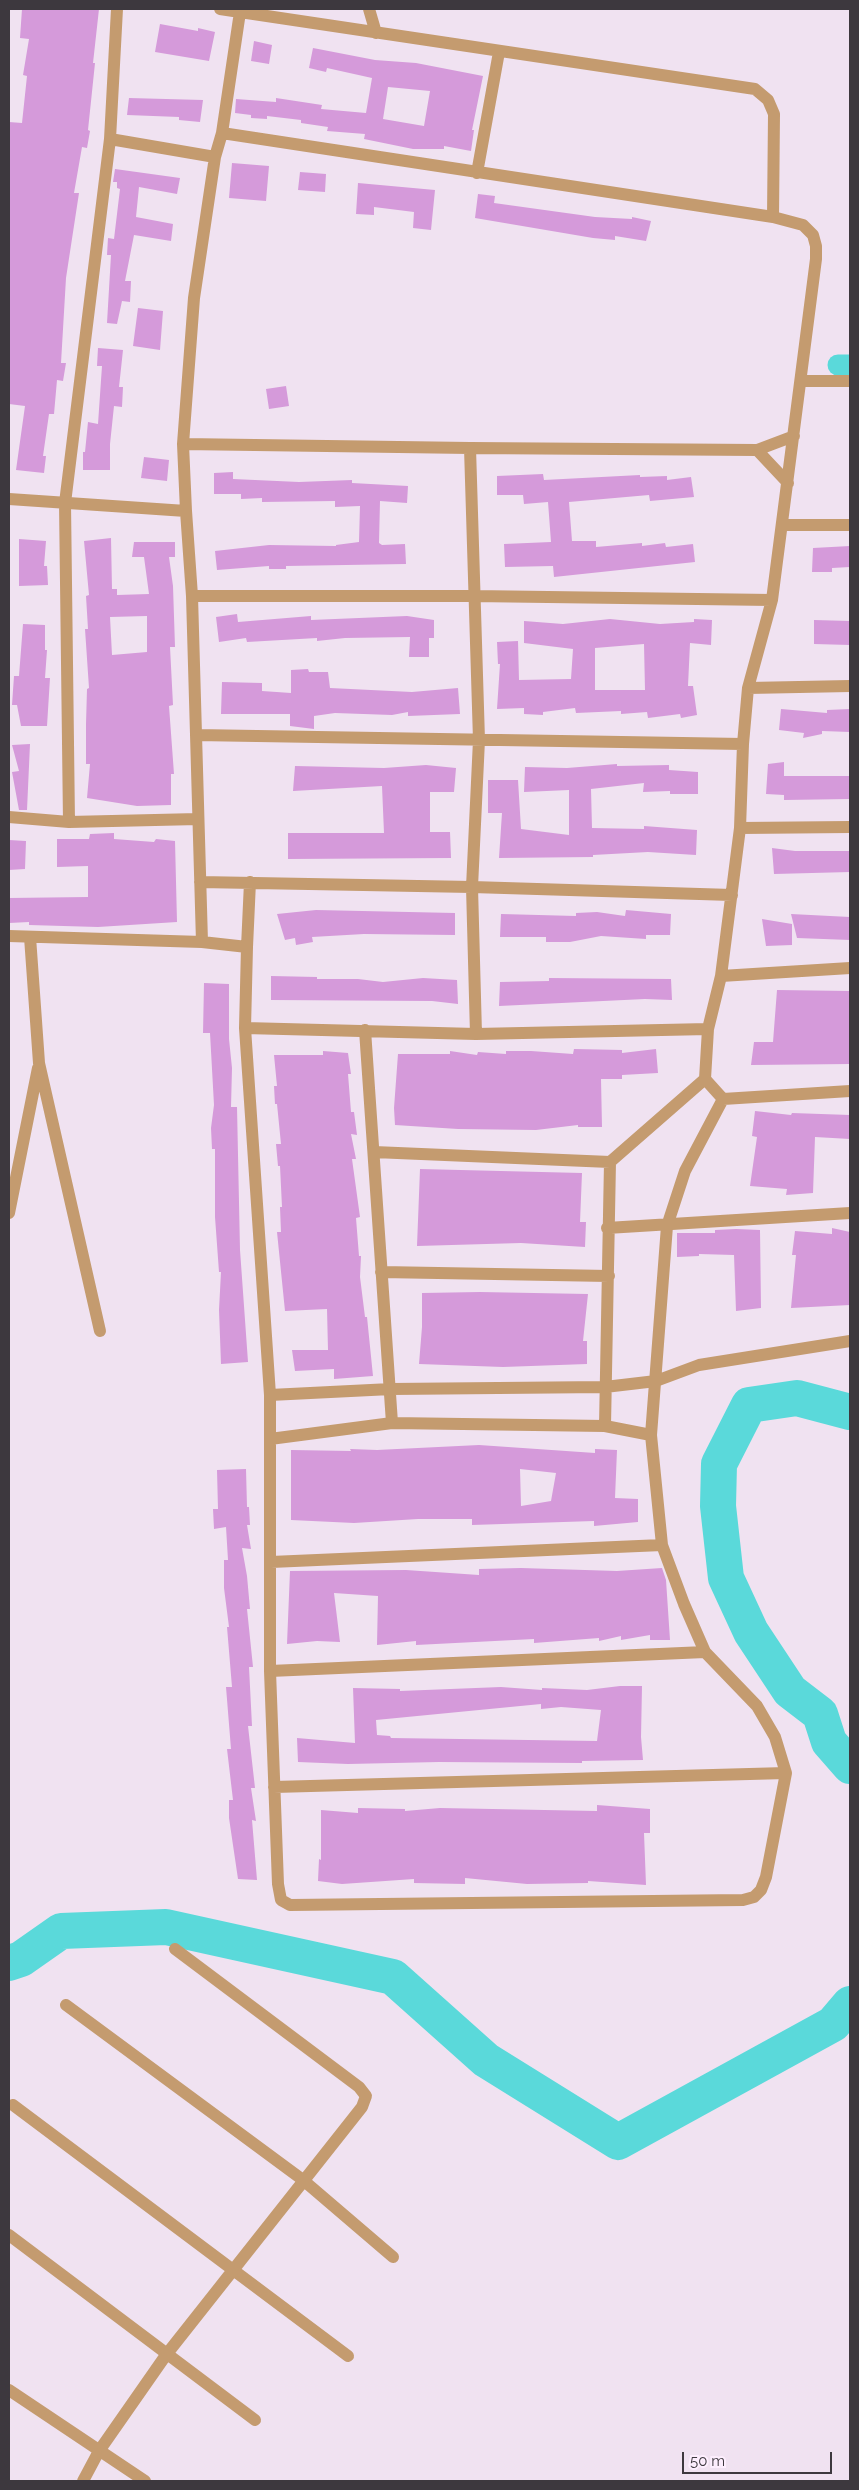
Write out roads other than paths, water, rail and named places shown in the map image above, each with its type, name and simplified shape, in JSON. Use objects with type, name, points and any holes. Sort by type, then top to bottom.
[{"type":"street","points":[[69,822],[65,503],[110,138],[117,9]]},
{"type":"street","points":[[220,9],[240,12],[267,12],[376,33],[755,89],[768,100],[774,114],[773,217]]},
{"type":"street","points":[[368,9],[376,33]]},
{"type":"street","points":[[202,942],[192,596],[186,511],[184,444],[194,298],[215,157],[222,133],[240,12]]},
{"type":"street","points":[[477,173],[499,52]]},
{"type":"street","points":[[222,133],[773,217],[803,225],[813,235],[816,246],[788,483],[772,600],[748,688],[743,744],[740,828],[721,976],[708,1029],[705,1079],[723,1099]]},
{"type":"street","points":[[110,138],[215,157]]},
{"type":"street","points":[[801,381],[850,381]]},
{"type":"street","points":[[184,444],[757,450],[794,436]]},
{"type":"street","points":[[470,448],[473,596],[479,740],[472,887],[476,1034]]},
{"type":"street","points":[[757,450],[788,483]]},
{"type":"street","points":[[9,498],[186,511]]},
{"type":"street","points":[[782,525],[850,525]]},
{"type":"street","points":[[192,596],[473,596],[772,600]]},
{"type":"street","points":[[748,688],[850,686]]},
{"type":"street","points":[[196,735],[743,744]]},
{"type":"street","points":[[9,817],[69,822],[198,819]]},
{"type":"street","points":[[740,828],[850,827]]},
{"type":"street","points":[[200,882],[472,887],[732,895]]},
{"type":"street","points":[[250,882],[245,1028],[270,1395],[270,1671],[274,1787],[278,1884],[281,1900],[290,1905],[743,1900],[758,1894],[766,1877],[786,1773],[775,1737],[757,1706],[705,1652],[684,1604],[662,1545],[651,1434],[667,1226],[685,1171],[723,1099]]},
{"type":"street","points":[[9,936],[202,942],[247,948]]},
{"type":"street","points":[[30,937],[39,1063],[100,1331]]},
{"type":"street","points":[[721,976],[850,968]]},
{"type":"street","points":[[245,1028],[476,1034],[708,1029]]},
{"type":"street","points":[[365,1030],[392,1423]]},
{"type":"street","points":[[9,1213],[39,1063]]},
{"type":"street","points":[[374,1152],[610,1162],[705,1079]]},
{"type":"street","points":[[723,1099],[850,1091]]},
{"type":"street","points":[[605,1426],[609,1276],[607,1228],[610,1162]]},
{"type":"street","points":[[607,1228],[667,1226],[850,1213]]},
{"type":"street","points":[[381,1272],[609,1276]]},
{"type":"street","points":[[270,1395],[391,1389],[605,1387],[656,1381],[699,1365],[850,1341]]},
{"type":"street","points":[[270,1439],[392,1423],[605,1426],[651,1434]]},
{"type":"street","points":[[271,1562],[662,1545]]},
{"type":"street","points":[[270,1671],[705,1652]]},
{"type":"street","points":[[274,1787],[786,1773]]},
{"type":"street","points":[[82,2481],[99,2450],[166,2355],[362,2107],[366,2096],[359,2087],[175,1949]]},
{"type":"street","points":[[66,2005],[303,2180],[394,2258]]},
{"type":"street","points":[[13,2105],[348,2356]]},
{"type":"street","points":[[9,2235],[166,2355],[255,2420]]},
{"type":"street","points":[[9,2390],[145,2481]]},
{"type":"waterway","points":[[838,365],[850,365]]},
{"type":"waterway","points":[[850,1412],[797,1398],[749,1405],[719,1464],[718,1506],[726,1578],[751,1632],[790,1691],[820,1714],[829,1742],[850,1766]]},
{"type":"waterway","points":[[9,1963],[21,1959],[61,1931],[166,1927],[393,1977],[486,2060],[618,2142],[833,2024],[850,2004]]}]
